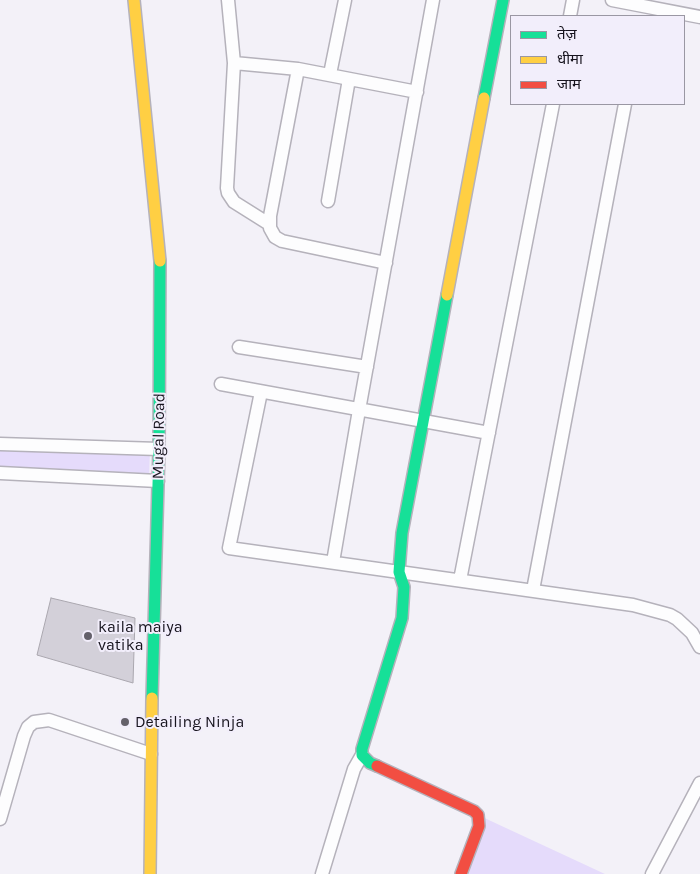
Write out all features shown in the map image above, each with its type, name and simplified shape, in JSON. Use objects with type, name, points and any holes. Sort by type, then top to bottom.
[{"type":"street","name":"Mugal Road","points":[[134,0],[161,272],[159,449],[153,622],[150,874]]},
{"type":"street","points":[[228,0],[234,63],[228,193],[234,202],[269,224],[275,237],[282,241],[386,263]]},
{"type":"street","points":[[330,74],[345,0]]},
{"type":"street","points":[[333,562],[433,0]]},
{"type":"street","points":[[322,874],[354,769],[362,755],[364,742],[402,618],[404,587],[399,572],[402,533],[503,0]]},
{"type":"street","points":[[570,15],[573,0]]},
{"type":"street","points":[[612,0],[642,11],[681,15]]},
{"type":"street","points":[[685,15],[700,17]]},
{"type":"street","points":[[234,63],[330,74],[417,92]]},
{"type":"street","points":[[269,224],[298,69]]},
{"type":"street","points":[[328,201],[349,79]]},
{"type":"street","points":[[460,580],[553,105]]},
{"type":"street","points":[[533,590],[625,105]]},
{"type":"street","points":[[239,347],[367,368]]},
{"type":"street","points":[[221,384],[489,433]]},
{"type":"street","points":[[261,392],[229,548],[634,604],[670,615],[692,633],[700,646]]},
{"type":"street","points":[[0,444],[159,449]]},
{"type":"street","points":[[0,473],[158,481]]},
{"type":"street","points":[[0,819],[24,736],[28,727],[34,722],[49,720],[151,754]]},
{"type":"street","points":[[362,755],[370,763],[478,814],[479,826],[461,874]]},
{"type":"street","points":[[652,874],[700,783]]},
{"type":"shaded area","points":[[0,444],[150,448],[149,481],[0,473]]},
{"type":"shaded area","points":[[478,815],[605,874],[458,874]]},
{"type":"building","name":"kaila maiya vatika","points":[[51,598],[135,618],[133,683],[37,655]]},
{"type":"traffic: fast","points":[[484,98],[503,0]]},
{"type":"traffic: fast","points":[[152,698],[159,449],[160,261]]},
{"type":"traffic: fast","points":[[377,766],[370,763],[362,755],[362,749],[402,618],[404,587],[399,572],[402,533],[447,295]]},
{"type":"traffic: slow","points":[[134,0],[160,261]]},
{"type":"traffic: slow","points":[[447,295],[484,98]]},
{"type":"traffic: slow","points":[[150,874],[152,698]]},
{"type":"traffic: jam","points":[[377,766],[474,811],[478,815],[479,826],[461,874]]},
{"type":"place","name":"kaila maiya vatika","points":[[88,636]]},
{"type":"place","name":"Detailing Ninja","points":[[125,722]]}]
